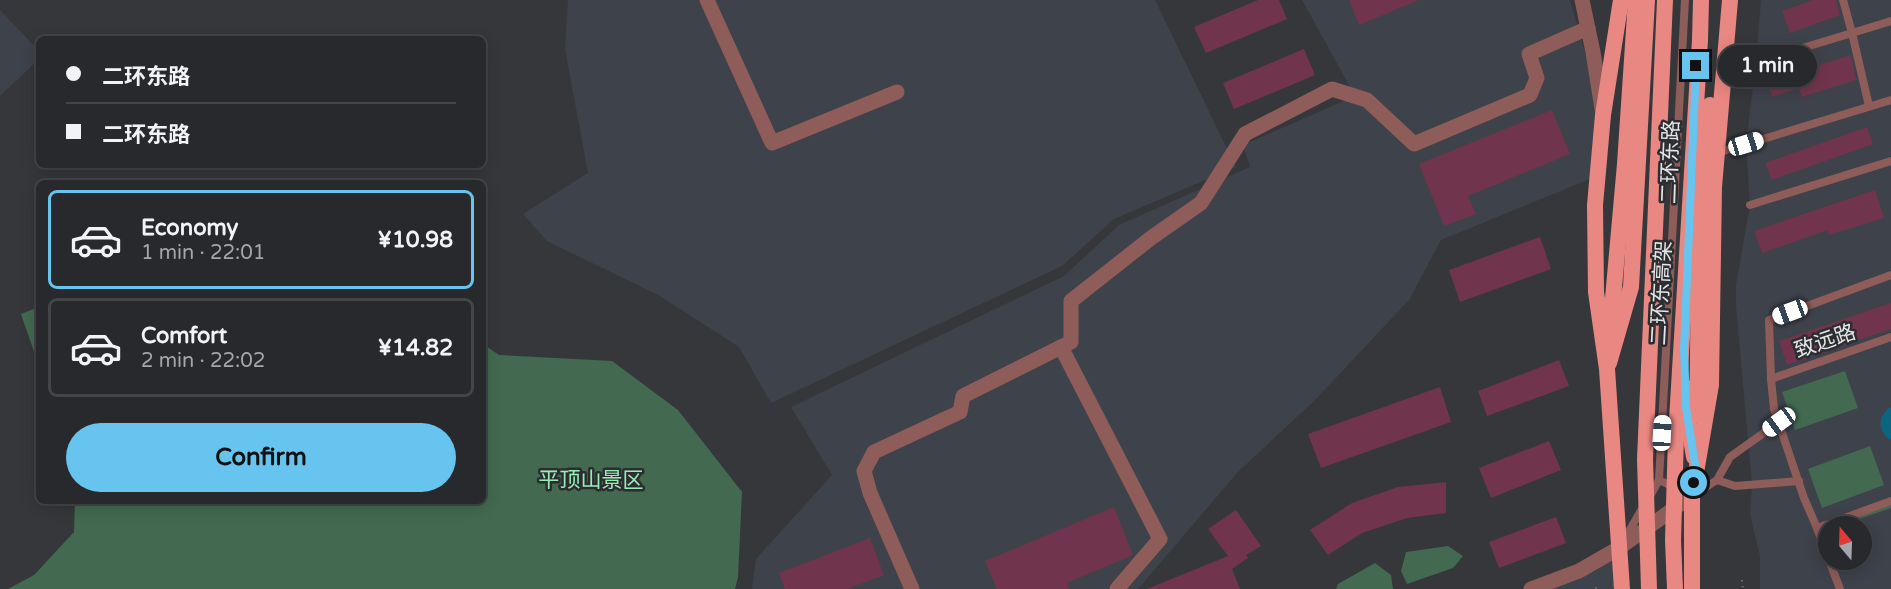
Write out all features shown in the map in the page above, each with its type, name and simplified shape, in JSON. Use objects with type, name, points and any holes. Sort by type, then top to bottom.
[{"type":"highway","name":"二环东路","points":[[1622,0],[1603,116],[1595,206],[1596,292],[1607,369],[1622,589]]},
{"type":"highway","points":[[1607,369],[1625,164],[1636,0]]},
{"type":"highway","name":"二环东路","points":[[1607,369],[1631,287],[1647,0]]},
{"type":"highway","name":"二环东高架","points":[[1649,589],[1645,459],[1664,0]]},
{"type":"highway","name":"二环东路","points":[[1696,470],[1686,408],[1684,349],[1701,0]]},
{"type":"highway","name":"二环东高架","points":[[1675,589],[1673,540],[1676,436],[1701,0]]},
{"type":"highway","points":[[1696,470],[1699,285],[1705,148],[1722,0]]},
{"type":"highway","name":"二环东路","points":[[1692,589],[1692,496],[1711,385],[1714,187],[1730,0]]},
{"type":"street","points":[[707,0],[772,143],[897,92]]},
{"type":"street","points":[[1582,0],[1603,116]]},
{"type":"street","points":[[912,589],[870,493],[864,471],[874,452],[960,412],[963,396],[1071,342],[1071,301],[1151,238],[1201,203],[1245,134],[1332,89],[1367,100],[1414,144],[1530,95],[1537,78],[1529,54],[1588,28]]},
{"type":"street","points":[[1061,347],[1160,538],[1117,589]]},
{"type":"street","points":[[1531,589],[1579,571],[1619,548],[1692,496]]},
{"type":"lane","points":[[1619,548],[1659,480],[1685,0]]},
{"type":"lane","points":[[1843,0],[1869,106]]},
{"type":"lane","points":[[1756,62],[1891,21]]},
{"type":"lane","points":[[1717,153],[1891,100]]},
{"type":"lane","points":[[1750,205],[1891,161]]},
{"type":"lane","points":[[1818,528],[1804,498],[1774,409],[1769,320],[1891,275]]},
{"type":"lane","name":"致远路","points":[[1771,379],[1891,337]]},
{"type":"lane","points":[[1659,480],[1692,496],[1717,480],[1730,457],[1779,422]]},
{"type":"lane","points":[[1717,480],[1735,486],[1799,481]]},
{"type":"lane","points":[[1850,516],[1891,501]]},
{"type":"lane","points":[[1833,570],[1840,589]]},
{"type":"path","points":[[1742,580],[1743,589]]},
{"type":"shaded area","points":[[568,0],[1155,0],[1236,167],[1114,219],[1062,266],[771,403],[739,347],[660,296],[547,241],[523,214],[588,173],[565,49]]},
{"type":"shaded area","points":[[1302,0],[1570,0],[1603,115],[1597,176],[1441,240],[1409,300],[1316,399],[1238,472],[1138,589],[752,589],[756,559],[832,475],[791,407],[1064,276],[1119,225],[1250,167],[1243,145],[1355,96]]},
{"type":"shaded area","points":[[1761,0],[1891,0],[1891,589],[1760,589],[1760,556],[1750,514],[1752,484],[1736,306],[1736,285],[1750,205],[1746,144]]},
{"type":"shaded area","points":[[0,10],[36,48],[36,62],[0,96]]},
{"type":"shaded area","points":[[1619,548],[1622,589],[1531,589]]},
{"type":"green space","points":[[36,308],[36,357],[21,314]]},
{"type":"green space","name":"平顶山景区","points":[[486,346],[499,355],[612,361],[678,410],[742,492],[738,577],[735,589],[8,589],[34,575],[74,532],[75,504],[486,504]]},
{"type":"green space","points":[[1845,371],[1858,408],[1795,430],[1782,392]]},
{"type":"green space","points":[[1870,446],[1884,485],[1822,508],[1808,469]]},
{"type":"green space","points":[[1890,502],[1891,508],[1868,516],[1851,516]]},
{"type":"green space","points":[[1448,546],[1463,556],[1453,568],[1407,584],[1401,571],[1406,552]]},
{"type":"green space","points":[[1375,563],[1391,575],[1393,589],[1336,589],[1338,584]]},
{"type":"water","points":[[1891,407],[1891,440],[1883,433],[1880,424],[1883,414]]},
{"type":"building","points":[[1258,0],[1279,0],[1287,19],[1206,53],[1194,27]]},
{"type":"building","points":[[1349,0],[1419,0],[1359,25]]},
{"type":"building","points":[[1813,0],[1836,0],[1840,15],[1790,33],[1782,11]]},
{"type":"building","points":[[1304,49],[1315,75],[1234,109],[1223,83]]},
{"type":"building","points":[[1851,55],[1856,80],[1802,97],[1799,88],[1772,97],[1766,77],[1795,69],[1796,72]]},
{"type":"building","points":[[1552,110],[1570,154],[1468,196],[1476,214],[1444,226],[1419,164]]},
{"type":"building","points":[[1867,127],[1873,144],[1772,180],[1765,163]]},
{"type":"building","points":[[1875,190],[1884,218],[1829,235],[1828,230],[1762,253],[1754,231]]},
{"type":"building","points":[[1540,237],[1551,269],[1460,302],[1449,270]]},
{"type":"building","points":[[1891,303],[1891,329],[1787,365],[1779,341]]},
{"type":"building","points":[[1559,360],[1569,386],[1487,416],[1478,391]]},
{"type":"building","points":[[1440,387],[1451,422],[1321,468],[1308,434]]},
{"type":"building","points":[[1549,441],[1561,470],[1491,498],[1479,468]]},
{"type":"building","points":[[1446,482],[1446,513],[1407,518],[1362,533],[1328,555],[1310,530],[1352,503],[1398,487]]},
{"type":"building","points":[[1114,507],[1133,555],[1067,583],[1070,589],[997,589],[985,561]]},
{"type":"building","points":[[1236,510],[1261,546],[1246,555],[1248,558],[1232,569],[1240,589],[1147,589],[1228,556],[1208,529]]},
{"type":"building","points":[[1556,517],[1566,543],[1499,568],[1489,542]]},
{"type":"building","points":[[870,538],[884,575],[847,589],[785,589],[779,573]]},
{"type":"route","points":[[1694,483],[1696,470],[1686,408],[1684,349],[1696,66]]}]
